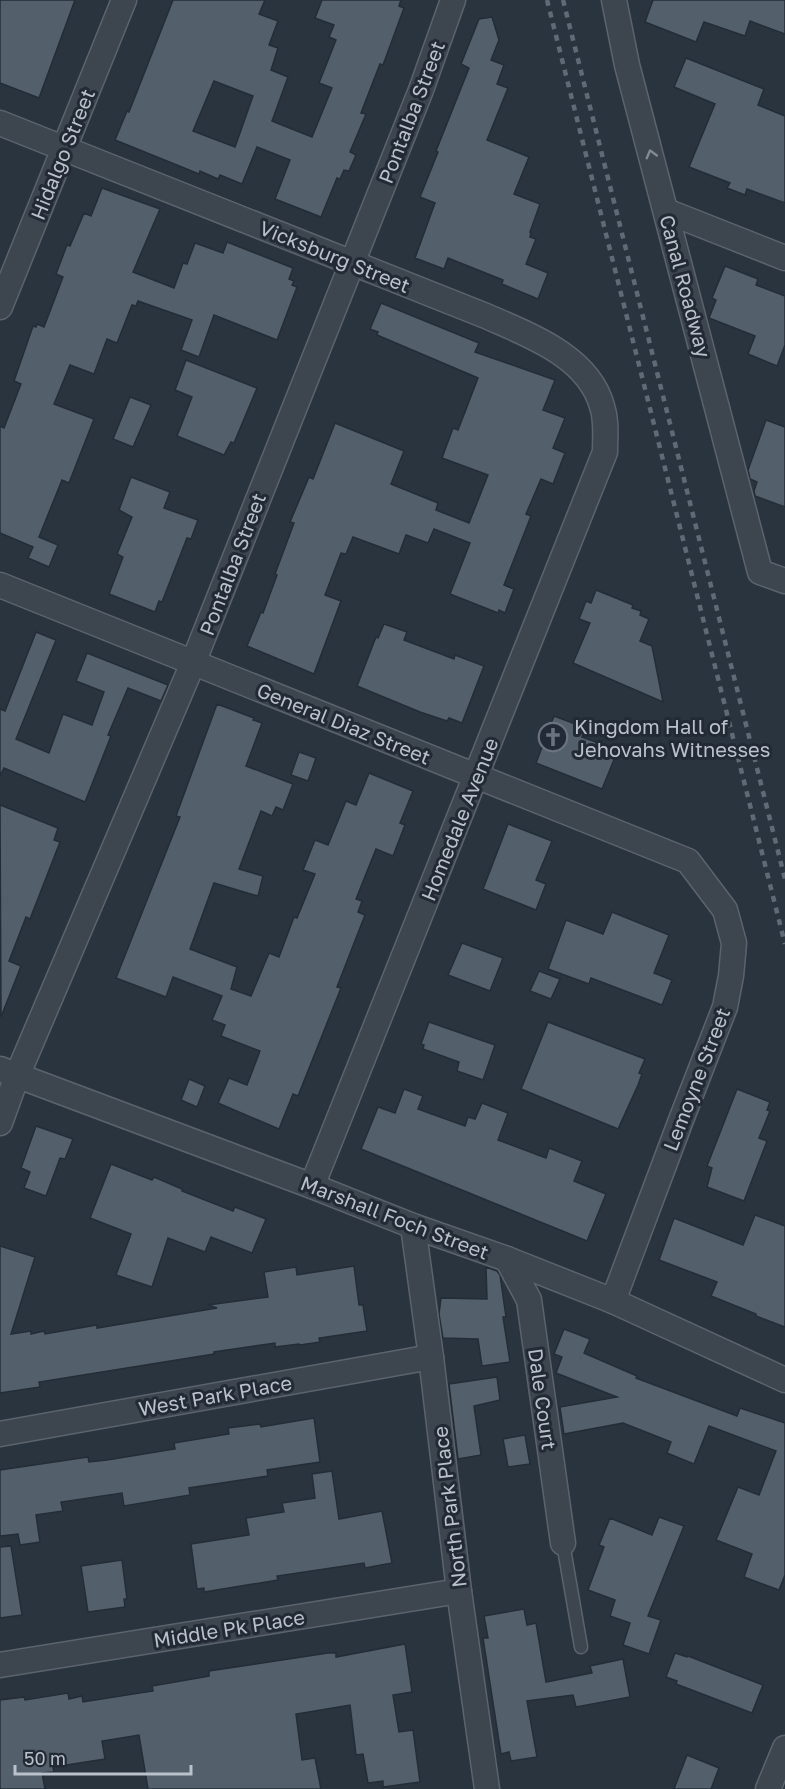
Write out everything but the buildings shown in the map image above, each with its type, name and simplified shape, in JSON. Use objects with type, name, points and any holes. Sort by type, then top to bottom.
[{"type":"street","name":"Hidalgo Street","points":[[0,307],[124,0]]},
{"type":"street","name":"Pontalba Street","points":[[0,1123],[8,1073],[193,663],[421,90],[453,0]]},
{"type":"street","name":"Canal Roadway","points":[[614,0],[627,65],[760,572],[785,581]]},
{"type":"street","name":"Vicksburg Street","points":[[0,123],[486,316],[537,339],[570,361],[589,378],[602,404],[606,421],[605,452]]},
{"type":"street","points":[[666,210],[785,258]]},
{"type":"street","name":"Homedale Avenue","points":[[312,1186],[605,452]]},
{"type":"street","name":"General Diaz Street","points":[[0,585],[688,861]]},
{"type":"street","name":"Lemoyne Street","points":[[613,1301],[725,1007],[731,976],[734,943],[724,910],[688,861]]},
{"type":"street","name":"Marshall Foch Street","points":[[8,1073],[312,1186],[412,1226],[507,1259],[613,1301],[785,1380]]},
{"type":"street","name":"North Park Place","points":[[412,1226],[487,1789]]},
{"type":"street","name":"Dale Court","points":[[507,1259],[529,1300],[564,1543]]},
{"type":"street","name":"West Park Place","points":[[0,1434],[431,1357]]},
{"type":"street","name":"Middle Pk Place","points":[[0,1665],[459,1591]]},
{"type":"street","points":[[768,1789],[785,1748]]},
{"type":"lane","points":[[564,1543],[581,1647]]},
{"type":"railway","points":[[547,0],[785,944]]},
{"type":"railway","points":[[563,0],[785,879]]},
{"type":"place","name":"Kingdom Hall of Jehovahs Witnesses","points":[[553,737]]}]
